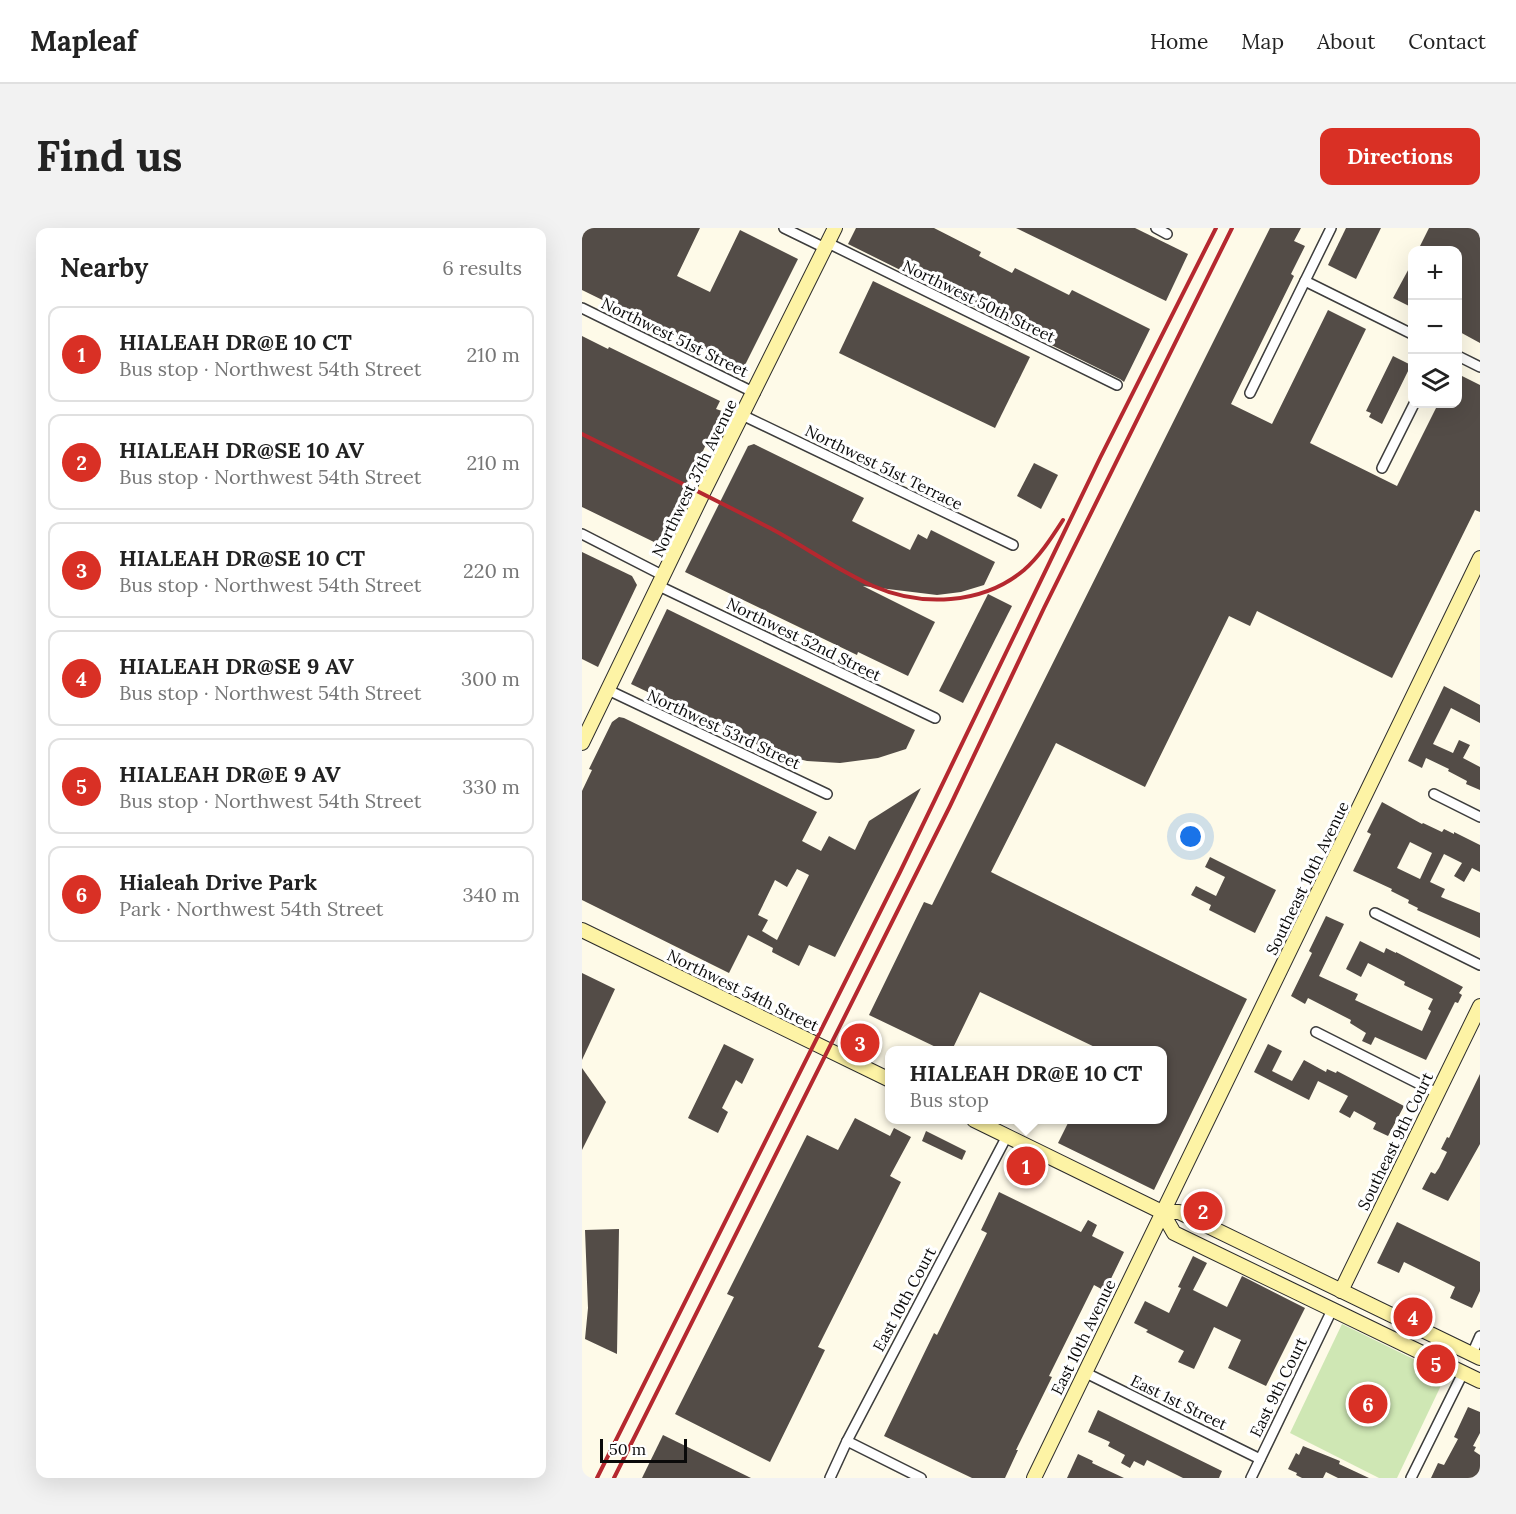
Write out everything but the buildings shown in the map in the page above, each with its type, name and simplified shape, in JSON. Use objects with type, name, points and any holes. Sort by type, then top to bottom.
[{"type":"street","name":"Northwest 50th Street","points":[[784,228],[826,245],[1117,385]]},
{"type":"street","name":"Northwest 37th Avenue","points":[[582,743],[835,228]]},
{"type":"street","points":[[1156,228],[1167,234]]},
{"type":"street","points":[[1250,393],[1331,228]]},
{"type":"street","points":[[1305,282],[1408,332]]},
{"type":"street","name":"Northwest 51st Street","points":[[582,308],[755,393]]},
{"type":"street","points":[[1462,358],[1480,367]]},
{"type":"street","points":[[1382,468],[1412,408]]},
{"type":"street","name":"Northwest 51st Terrace","points":[[742,415],[1013,545]]},
{"type":"street","name":"Northwest 52nd Street","points":[[582,534],[661,581],[935,718]]},
{"type":"street","name":"Southeast 10th Avenue","points":[[1162,1212],[1480,558]]},
{"type":"street","name":"Northwest 53rd Street","points":[[608,690],[827,794]]},
{"type":"street","points":[[1434,794],[1480,817]]},
{"type":"street","points":[[1375,913],[1480,965]]},
{"type":"street","name":"Northwest 54th Street","points":[[582,930],[885,1078]]},
{"type":"street","name":"Southeast 9th Court","points":[[1341,1291],[1480,1006]]},
{"type":"street","points":[[1316,1032],[1437,1092]]},
{"type":"street","points":[[984,1124],[1162,1212],[1179,1212],[1476,1356]]},
{"type":"street","name":"East 10th Court","points":[[830,1478],[847,1441],[1007,1136]]},
{"type":"street","points":[[1162,1212],[1174,1233],[1480,1381]]},
{"type":"street","name":"East 10th Avenue","points":[[1034,1478],[1162,1212]]},
{"type":"street","name":"East 9th Court","points":[[1251,1478],[1332,1310]]},
{"type":"street","points":[[1346,1316],[1367,1312],[1456,1355],[1476,1356]]},
{"type":"street","points":[[1476,1356],[1480,1336]]},
{"type":"street","name":"East 1st Street","points":[[1084,1372],[1260,1459]]},
{"type":"street","points":[[1463,1373],[1480,1372]]},
{"type":"street","points":[[1411,1478],[1463,1373]]},
{"type":"street","points":[[847,1441],[921,1478]]},
{"type":"green space","points":[[1342,1324],[1446,1375],[1397,1478],[1379,1478],[1290,1433]]},
{"type":"railway","points":[[597,1478],[900,872],[1100,458],[1216,228]]},
{"type":"railway","points":[[614,1478],[950,806],[1044,608],[1232,228]]},
{"type":"railway","points":[[582,434],[770,528],[860,580],[892,593],[911,597],[951,599],[970,596],[1007,582],[1035,559],[1063,520]]},
{"type":"place","name":"HIALEAH DR@SE 10 CT","points":[[860,1043]]},
{"type":"place","name":"HIALEAH DR@E 10 CT","points":[[1026,1166]]},
{"type":"place","name":"HIALEAH DR@SE 10 AV","points":[[1203,1211]]},
{"type":"place","name":"HIALEAH DR@SE 9 AV","points":[[1413,1317]]},
{"type":"place","name":"HIALEAH DR@E 9 AV","points":[[1436,1364]]},
{"type":"place","name":"Hialeah Drive Park","points":[[1368,1404]]}]
